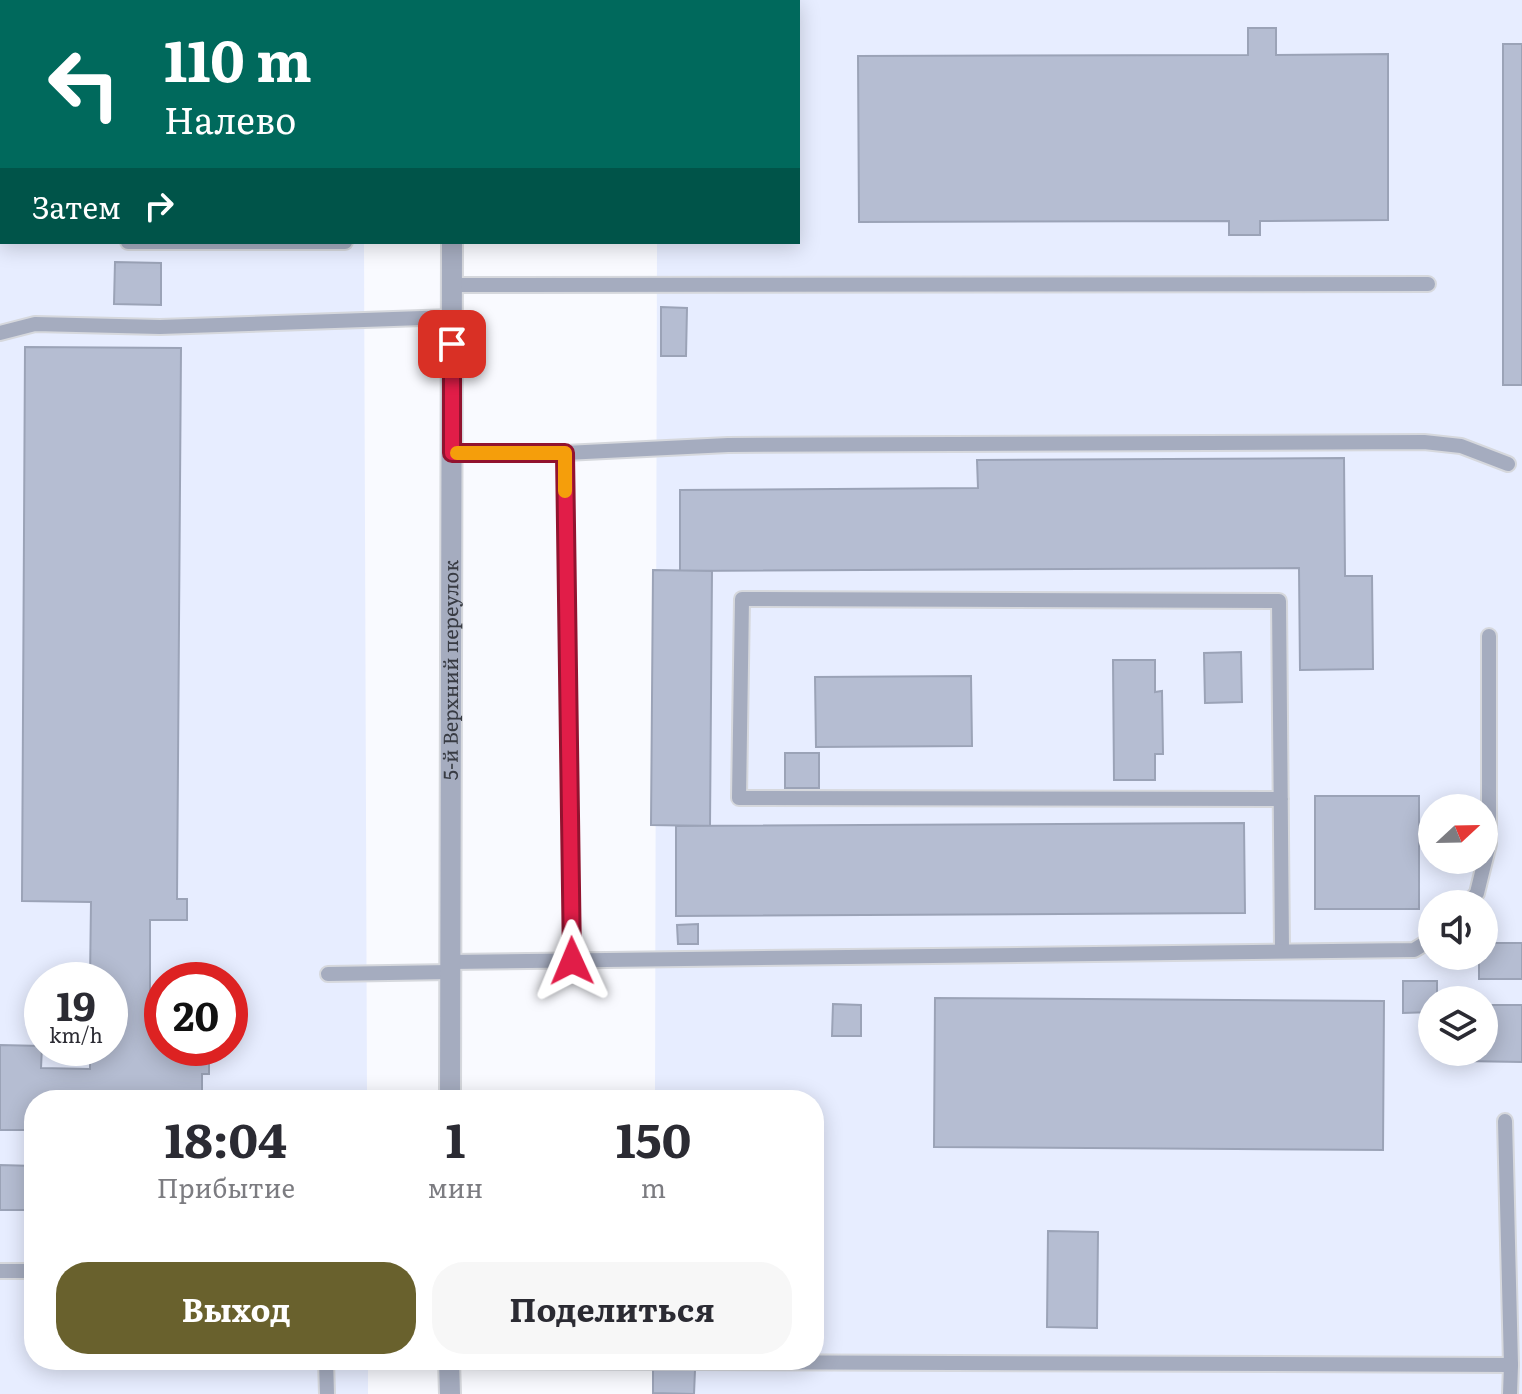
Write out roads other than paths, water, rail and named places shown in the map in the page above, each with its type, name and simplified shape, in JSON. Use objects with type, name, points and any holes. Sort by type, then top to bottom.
[{"type":"street","name":"5-й Верхний переулок","points":[[450,1090],[452,244]]},
{"type":"street","points":[[449,1370],[450,1394]]},
{"type":"lane","points":[[452,285],[1428,284]]},
{"type":"lane","points":[[0,333],[35,324],[160,327],[452,317]]},
{"type":"lane","points":[[452,453],[565,453],[728,445],[1424,442],[1461,446],[1508,464]]},
{"type":"lane","points":[[565,453],[572,961]]},
{"type":"lane","points":[[1281,799],[739,798],[742,599],[1279,601],[1281,799],[1282,950]]},
{"type":"lane","points":[[1478,890],[1489,844],[1489,636]]},
{"type":"lane","points":[[328,974],[572,961],[1418,948]]},
{"type":"lane","points":[[1505,1121],[1510,1394]]},
{"type":"lane","points":[[0,1271],[24,1271]]},
{"type":"lane","points":[[824,1362],[1511,1365]]},
{"type":"lane","points":[[326,1370],[327,1394]]}]
